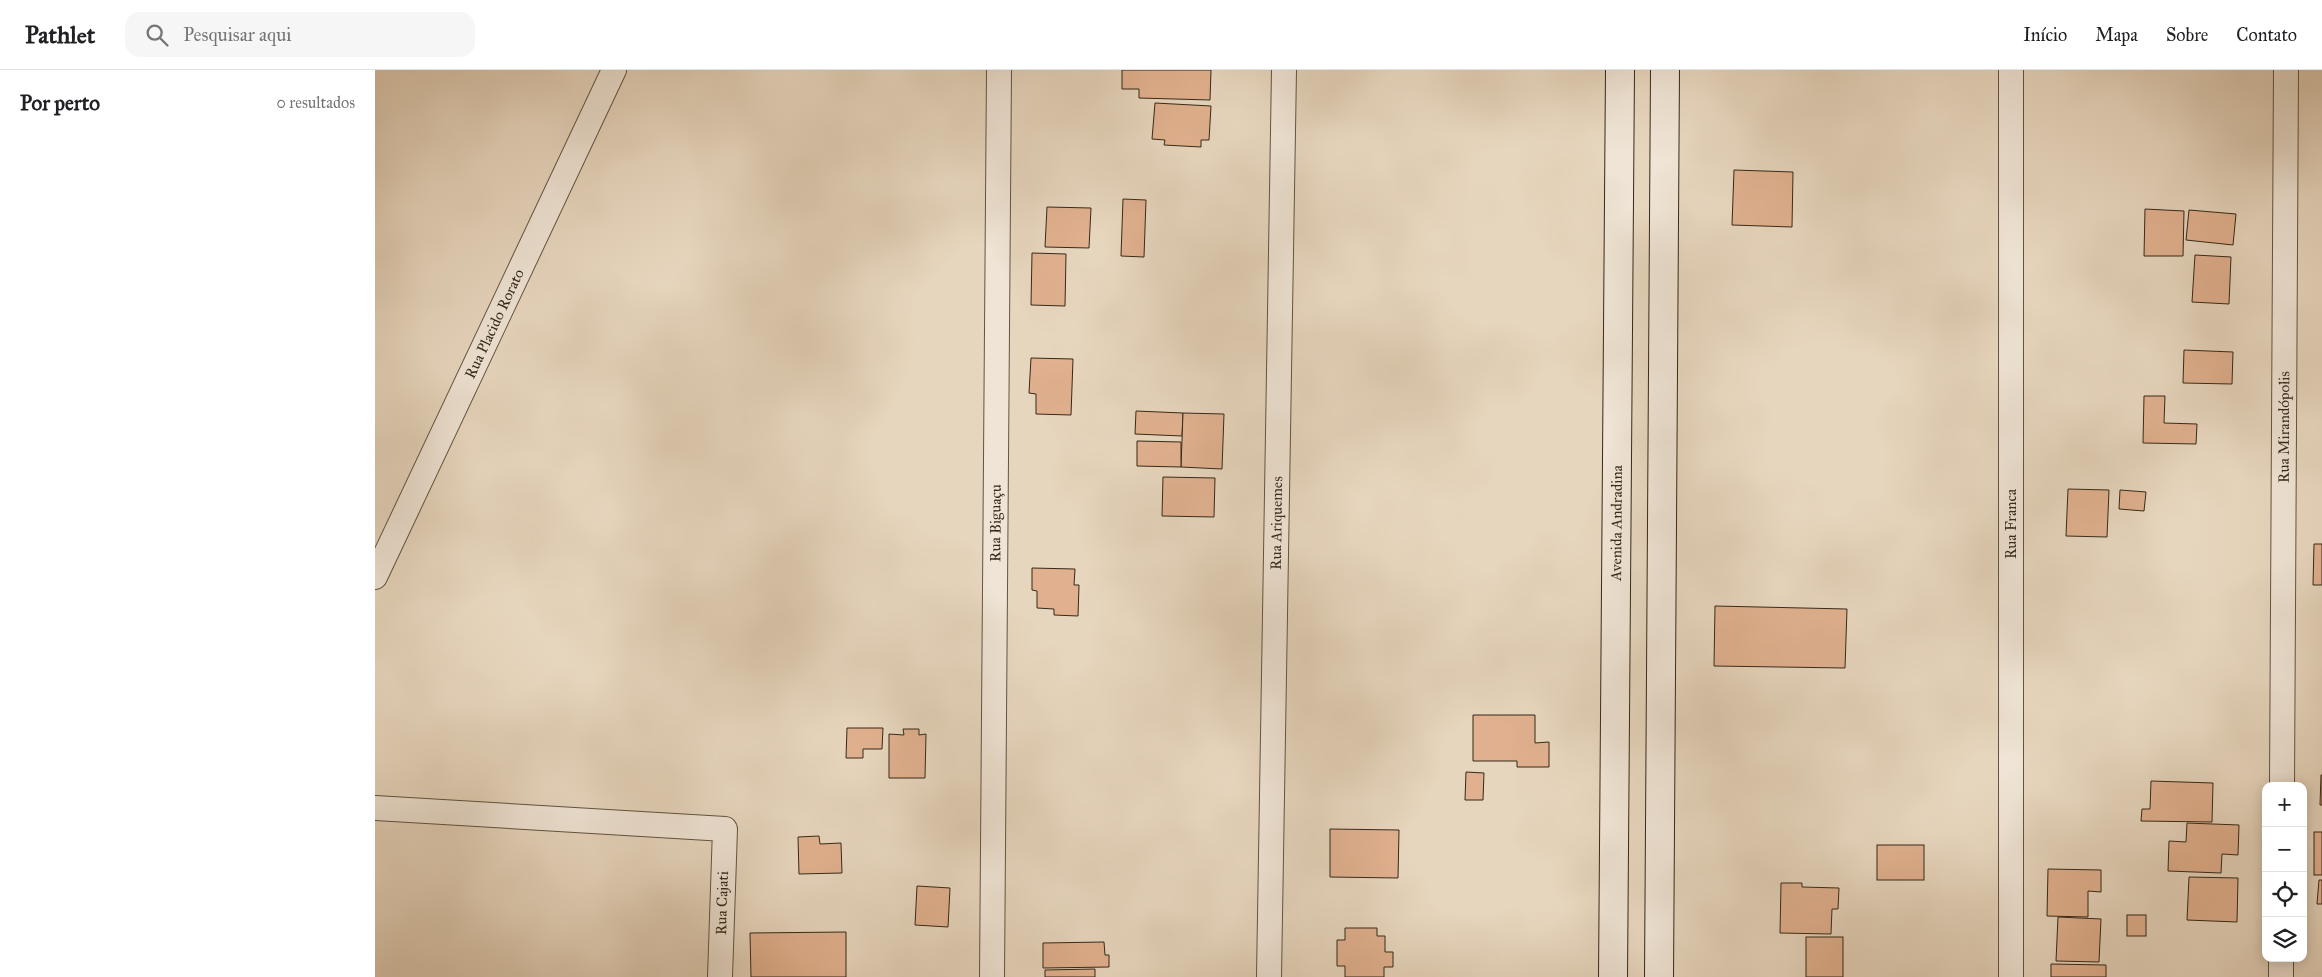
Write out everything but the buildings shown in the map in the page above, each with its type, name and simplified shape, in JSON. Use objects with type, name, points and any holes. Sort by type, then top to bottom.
[{"type":"main road","name":"Avenida Andradina","points":[[1613,977],[1620,70]]},
{"type":"main road","points":[[1659,977],[1665,70]]},
{"type":"street","name":"Rua Placido Rorato","points":[[375,576],[614,70]]},
{"type":"street","name":"Rua Biguaçu","points":[[992,977],[999,70]]},
{"type":"street","name":"Rua Ariquemes","points":[[1269,977],[1284,70]]},
{"type":"street","name":"Rua Franca","points":[[2011,70],[2011,977]]},
{"type":"street","name":"Rua Mirandópolis","points":[[2282,782],[2286,70]]},
{"type":"street","name":"Rua Cajati","points":[[375,808],[725,829],[720,977]]},
{"type":"street","points":[[2281,962],[2281,977]]}]
